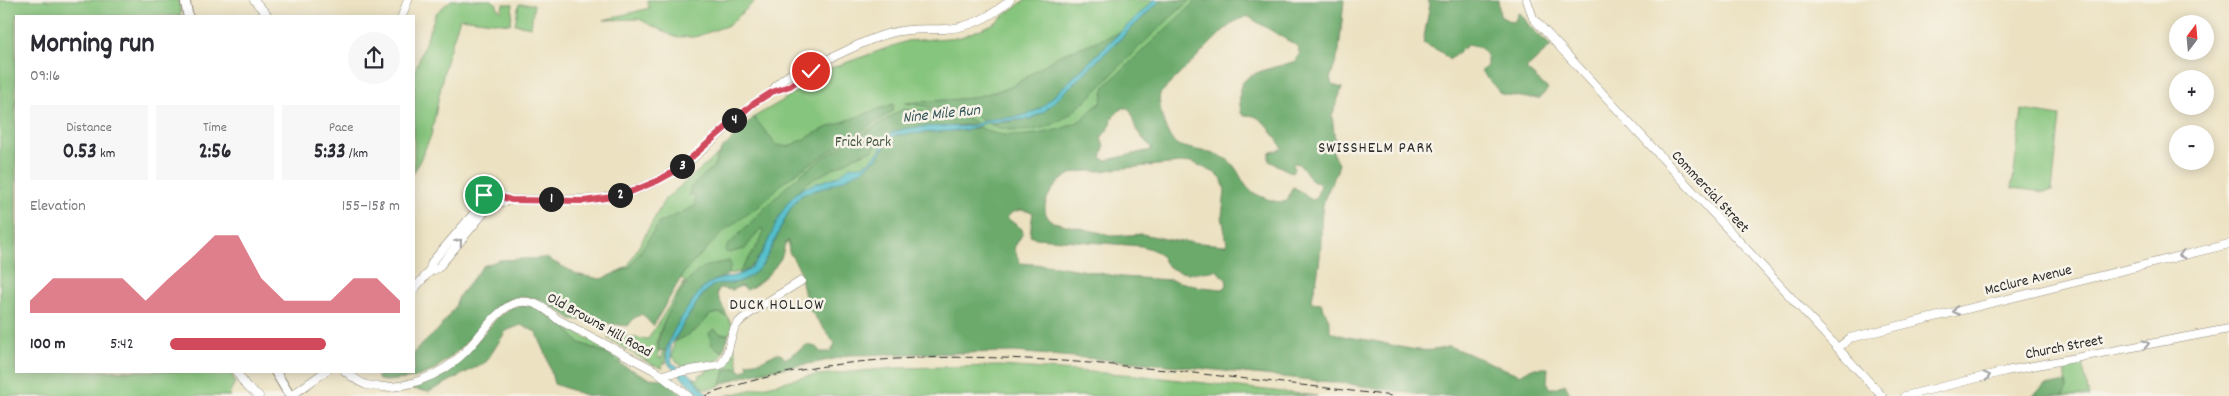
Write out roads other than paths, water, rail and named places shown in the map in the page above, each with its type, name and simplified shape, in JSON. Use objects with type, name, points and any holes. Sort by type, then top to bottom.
[{"type":"main road","points":[[185,0],[188,15]]},
{"type":"main road","points":[[276,373],[291,396]]},
{"type":"street","points":[[254,0],[267,15]]},
{"type":"street","points":[[402,15],[408,0]]},
{"type":"street","points":[[484,207],[481,200],[484,195],[490,193],[496,199],[511,200],[598,199],[633,191],[657,181],[692,159],[733,121],[772,92],[775,85],[807,66],[814,65],[850,48],[891,33],[947,29],[974,23],[1010,0]]},
{"type":"street","name":"Commercial Street","points":[[1527,0],[1532,18],[1882,396]]},
{"type":"street","points":[[484,207],[494,208],[496,199]]},
{"type":"street","points":[[415,288],[429,272],[438,268],[484,207]]},
{"type":"street","name":"McClure Avenue","points":[[1838,348],[1850,338],[2229,244]]},
{"type":"street","points":[[665,374],[715,367],[723,363],[732,334],[739,322],[801,281]]},
{"type":"street","name":"Old Browns Hill Road","points":[[348,373],[366,385],[403,385],[423,380],[446,368],[464,353],[494,316],[503,308],[517,303],[544,307],[557,319],[665,374],[688,396]]},
{"type":"street","name":"Church Street","points":[[1905,396],[2006,371],[2229,328]]},
{"type":"street","points":[[237,373],[246,386],[259,396]]},
{"type":"street","points":[[291,396],[323,373]]},
{"type":"water","points":[[1154,0],[1161,0],[1044,112],[1030,119],[986,123],[966,130],[896,135],[886,142],[876,159],[859,172],[839,182],[802,195],[791,207],[762,265],[749,277],[741,281],[717,284],[706,291],[670,346],[672,363],[689,373],[709,396],[701,396],[670,366],[666,355],[667,347],[685,311],[708,284],[745,272],[751,268],[767,245],[780,215],[799,191],[812,184],[839,175],[850,166],[859,166],[868,162],[881,148],[878,143],[896,131],[920,127],[967,126],[989,120],[1023,115],[1041,108]]},
{"type":"railway","points":[[705,396],[761,379],[820,367],[881,360],[942,357],[1066,361],[1126,366],[1392,396]]},
{"type":"district","name":"SWISSHELM PARK","points":[[1376,146]]},
{"type":"district","name":"DUCK HOLLOW","points":[[777,303]]},
{"type":"water label","name":"Nine Mile Run","points":[[941,112]]},
{"type":"park label","name":"Frick Park","points":[[863,141]]}]
